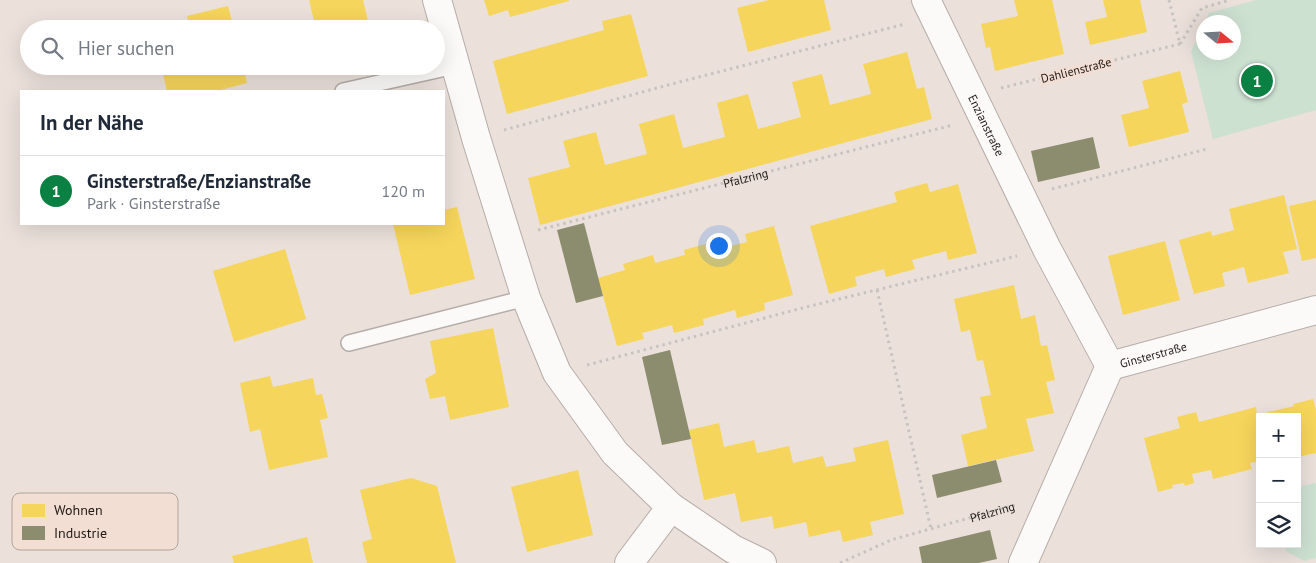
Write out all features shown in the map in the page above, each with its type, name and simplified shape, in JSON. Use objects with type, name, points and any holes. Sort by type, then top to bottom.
[{"type":"street","points":[[437,0],[442,20]]},
{"type":"street","name":"Enzianstraße","points":[[930,8],[1047,249],[1110,366]]},
{"type":"street","points":[[445,29],[476,138],[526,298],[557,372],[615,453],[671,507],[733,549],[762,563]]},
{"type":"street","name":"Ginsterstraße","points":[[1023,563],[1110,366],[1316,310]]},
{"type":"street","points":[[629,563],[671,507]]},
{"type":"lane","points":[[445,68],[455,66]]},
{"type":"lane","points":[[347,90],[415,75]]},
{"type":"lane","points":[[349,343],[526,298]]},
{"type":"path","points":[[1169,0],[1180,44]]},
{"type":"path","points":[[1180,44],[1202,8],[1230,0]]},
{"type":"path","points":[[476,138],[930,8]]},
{"type":"path","name":"Dahlienstraße","points":[[978,106],[1180,44]]},
{"type":"path","name":"Pfalzring","points":[[507,238],[978,106]]},
{"type":"path","points":[[1022,197],[1207,149]]},
{"type":"path","points":[[557,372],[810,306],[1047,249]]},
{"type":"path","points":[[877,290],[931,529]]},
{"type":"path","name":"Pfalzring","points":[[840,563],[891,540],[1053,495]]},
{"type":"green space","points":[[1256,0],[1316,0],[1316,110],[1213,139],[1191,52],[1196,41],[1196,60],[1241,60],[1241,15],[1208,15],[1209,13]]},
{"type":"green space","points":[[1316,483],[1316,558],[1304,561],[1286,551],[1286,548],[1301,548],[1301,486]]},
{"type":"building: Wohnen","points":[[309,0],[363,0],[368,20],[314,20]]},
{"type":"building: Wohnen","points":[[484,0],[569,1],[510,17],[508,10],[489,16]]},
{"type":"building: Wohnen","points":[[769,0],[824,0],[831,30],[748,52],[737,8]]},
{"type":"building: Wohnen","points":[[1014,0],[1052,0],[1064,54],[995,71],[990,47],[986,48],[981,24],[1018,16]]},
{"type":"building: Wohnen","points":[[1103,0],[1140,0],[1147,32],[1090,45],[1085,22],[1107,17]]},
{"type":"building: Wohnen","points":[[228,6],[232,20],[188,20],[187,16]]},
{"type":"building: Wohnen","points":[[631,14],[648,76],[507,114],[493,61],[604,30],[602,21]]},
{"type":"building: Wohnen","points":[[907,52],[917,89],[924,87],[932,119],[540,225],[528,178],[570,167],[563,141],[596,132],[605,165],[647,154],[639,124],[674,114],[683,148],[725,137],[717,103],[748,94],[758,129],[801,117],[792,82],[822,74],[830,105],[871,94],[863,64]]},
{"type":"building: Wohnen","points":[[1180,71],[1188,102],[1182,104],[1189,132],[1129,147],[1121,115],[1149,108],[1142,81]]},
{"type":"building: Wohnen","points":[[163,75],[245,75],[247,83],[221,90],[167,90]]},
{"type":"building: Wohnen","points":[[927,183],[930,192],[958,184],[977,253],[948,260],[946,251],[912,260],[915,269],[886,277],[884,269],[855,277],[857,286],[829,294],[810,226],[897,202],[894,192]]},
{"type":"building: Wohnen","points":[[1284,195],[1297,249],[1283,252],[1289,273],[1248,283],[1244,267],[1222,273],[1225,286],[1194,294],[1179,240],[1211,231],[1212,236],[1234,230],[1229,209]]},
{"type":"building: Wohnen","points":[[1316,200],[1316,258],[1302,261],[1289,206]]},
{"type":"building: Wohnen","points":[[457,207],[475,279],[410,295],[393,225],[445,225],[445,210]]},
{"type":"building: Wohnen","points":[[774,226],[793,295],[764,303],[765,310],[737,318],[735,310],[703,319],[704,325],[674,333],[672,325],[642,333],[644,339],[617,346],[598,278],[625,270],[623,264],[653,255],[655,263],[685,255],[684,250],[716,241],[718,249],[747,242],[745,234]]},
{"type":"building: Wohnen","points":[[1165,241],[1180,300],[1123,315],[1108,256]]},
{"type":"building: Wohnen","points":[[285,249],[306,319],[234,342],[213,271]]},
{"type":"building: Wohnen","points":[[1014,285],[1021,319],[1035,315],[1041,346],[1047,345],[1055,380],[1046,382],[1054,413],[1026,419],[1034,451],[968,466],[961,435],[987,428],[980,397],[991,395],[983,360],[977,361],[970,330],[961,332],[954,299]]},
{"type":"building: Wohnen","points":[[493,328],[509,407],[450,420],[445,396],[430,399],[425,379],[436,373],[430,341]]},
{"type":"building: Wohnen","points":[[270,376],[273,387],[313,378],[316,395],[322,394],[328,418],[320,420],[328,457],[269,470],[260,429],[250,432],[240,383]]},
{"type":"building: Wohnen","points":[[1313,399],[1316,410],[1316,453],[1301,456],[1301,413],[1265,413],[1294,406],[1293,404]]},
{"type":"building: Wohnen","points":[[1256,407],[1256,462],[1250,463],[1252,469],[1213,479],[1211,470],[1192,474],[1194,483],[1185,486],[1184,483],[1172,485],[1173,488],[1158,492],[1144,438],[1180,428],[1177,417],[1196,412],[1199,422]]},
{"type":"building: Wohnen","points":[[719,423],[724,447],[754,440],[757,453],[789,446],[793,463],[823,456],[826,467],[856,461],[853,448],[888,440],[904,514],[870,522],[873,535],[843,542],[840,530],[809,537],[806,522],[774,529],[772,516],[741,522],[735,493],[704,500],[689,430]]},
{"type":"building: Wohnen","points":[[578,470],[593,535],[527,552],[511,487]]},
{"type":"building: Wohnen","points":[[411,478],[437,486],[456,563],[367,563],[362,542],[372,539],[360,490]]},
{"type":"building: Wohnen","points":[[307,537],[313,563],[234,563],[232,556]]},
{"type":"building: Industrie","points":[[1093,137],[1100,168],[1038,182],[1031,151]]},
{"type":"building: Industrie","points":[[584,223],[603,296],[576,303],[557,230]]},
{"type":"building: Industrie","points":[[670,350],[691,439],[662,445],[642,357]]},
{"type":"building: Industrie","points":[[996,460],[1002,482],[937,498],[932,475]]},
{"type":"building: Industrie","points":[[990,530],[997,559],[979,563],[922,563],[919,547]]},
{"type":"place","name":"Ginsterstraße/Enzianstraße","points":[[1257,81]]}]
